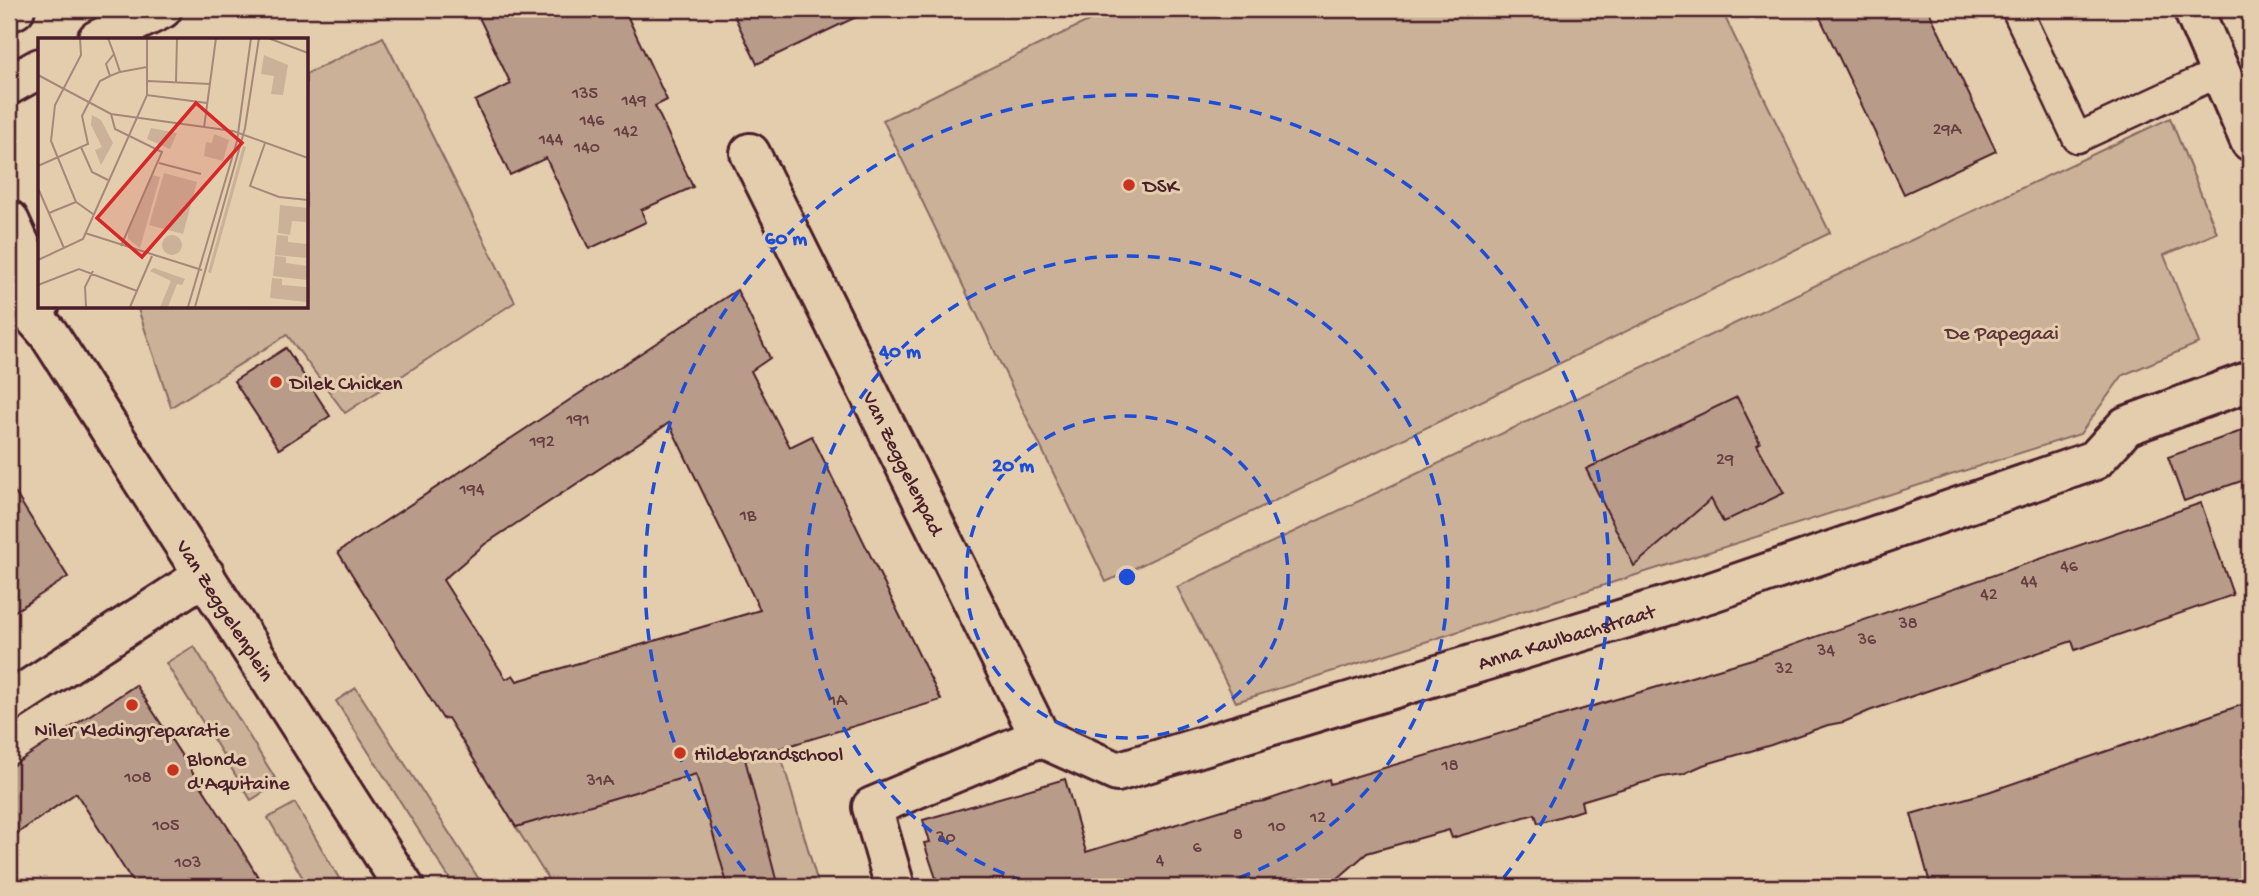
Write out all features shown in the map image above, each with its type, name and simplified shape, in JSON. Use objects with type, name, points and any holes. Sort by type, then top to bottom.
[{"type":"street","points":[[9,12],[15,9]]},
{"type":"street","points":[[101,38],[162,9]]},
{"type":"street","points":[[2193,9],[2250,141]]},
{"type":"street","points":[[9,85],[38,69]]},
{"type":"street","name":"Van Zeggelenpad","points":[[750,153],[1040,737]]},
{"type":"street","name":"Van Zeggelenplein","points":[[9,220],[29,264],[38,297]]},
{"type":"street","name":"Van Zeggelenplein","points":[[9,289],[43,315],[404,887]]},
{"type":"street","name":"Anna Kaulbachstraat","points":[[1040,737],[1117,772],[1709,593],[2095,460],[2126,426],[2250,381]]},
{"type":"street","points":[[9,702],[205,575]]},
{"type":"street","points":[[895,887],[872,807],[1040,737]]},
{"type":"lane","points":[[2017,9],[2077,138],[2220,72]]},
{"type":"green space","points":[[1113,9],[1721,9],[1830,233],[1106,582],[883,120]]},
{"type":"green space","points":[[383,37],[515,302],[345,413],[287,335],[171,407],[138,308],[308,308],[308,73]]},
{"type":"green space","name":"De Papegaai","points":[[2170,118],[2217,233],[2164,255],[2199,343],[2123,375],[2080,434],[1236,702],[1177,587]]},
{"type":"green space","points":[[194,646],[278,783],[251,800],[166,663]]},
{"type":"green space","points":[[356,688],[484,887],[455,887],[336,701]]},
{"type":"green space","points":[[779,749],[819,887],[553,887],[516,827]]},
{"type":"green space","points":[[295,803],[340,880],[328,887],[308,887],[268,818]]},
{"type":"building","points":[[475,9],[624,9],[667,100],[655,106],[693,187],[641,210],[646,222],[589,249],[546,158],[510,175],[475,101],[511,84]]},
{"type":"building","points":[[731,9],[873,9],[757,64]]},
{"type":"building","points":[[1816,9],[1928,9],[1996,151],[1904,194]]},
{"type":"building","points":[[737,290],[770,358],[751,371],[790,447],[812,436],[941,700],[745,759],[778,887],[728,887],[696,774],[516,827],[448,718],[443,719],[338,552]],"holes":[[[669,423],[760,610],[517,681],[513,675],[506,679],[443,580],[485,544]]]},
{"type":"building","points":[[286,348],[330,416],[279,449],[234,381]]},
{"type":"building","points":[[1737,397],[1760,443],[1757,445],[1784,493],[1723,522],[1711,499],[1634,566],[1586,469]]},
{"type":"building","points":[[2250,428],[2250,478],[2184,501],[2168,457]]},
{"type":"building","points":[[9,483],[68,577],[9,615]]},
{"type":"building","points":[[2201,503],[2233,595],[2075,650],[2072,641],[1844,722],[1703,765],[1683,774],[1662,777],[1581,801],[1583,810],[1538,823],[1535,814],[1452,838],[1449,830],[1367,853],[1328,887],[939,887],[924,843],[930,842],[923,820],[1065,779],[1086,852],[1242,804],[1265,801],[1329,779],[1330,784],[1752,659]]},
{"type":"building","points":[[136,685],[264,887],[136,887],[76,793],[9,839],[9,768]]},
{"type":"building","points":[[2250,702],[2250,887],[1931,887],[1911,814],[1988,792]]},
{"type":"place","name":"DSK","points":[[1129,185]]},
{"type":"place","name":"Dilek Chicken","points":[[276,382]]},
{"type":"place","name":"Niler Kledingreparatie","points":[[132,705]]},
{"type":"place","name":"Hildebrandschool","points":[[680,753]]},
{"type":"place","name":"Blonde d'Aquitaine","points":[[173,770]]}]
